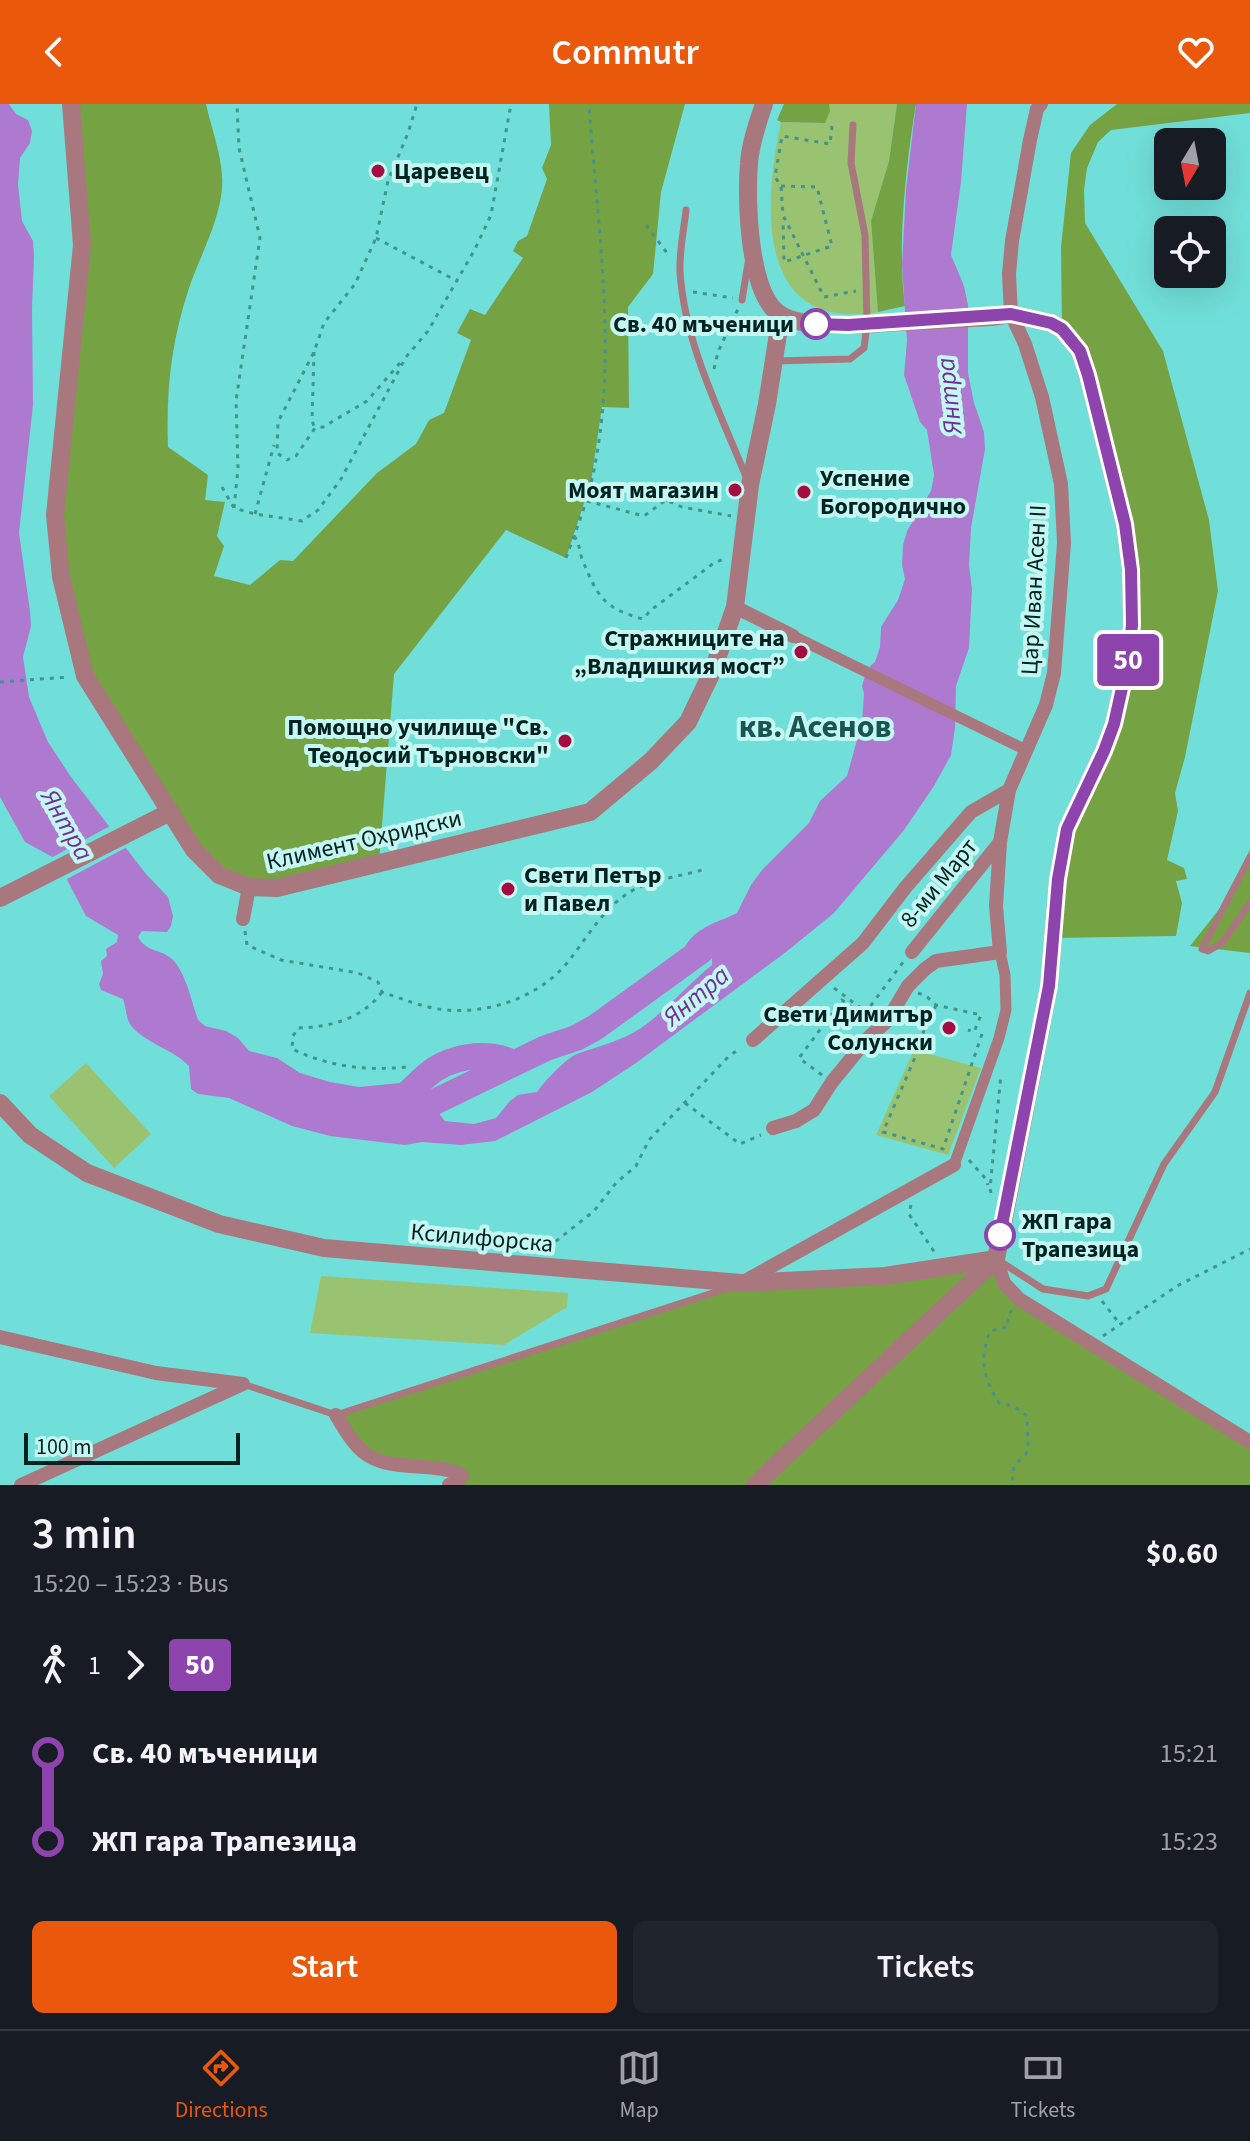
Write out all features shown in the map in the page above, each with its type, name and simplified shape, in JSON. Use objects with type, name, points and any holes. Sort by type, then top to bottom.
[{"type":"street","name":"Климент Охридски","points":[[71,104],[82,245],[55,515],[61,577],[85,676],[194,850],[219,875],[249,887],[277,888],[590,812],[651,761],[688,722],[713,670],[735,607],[750,485],[781,315]]},
{"type":"street","points":[[764,104],[749,162],[751,248],[763,293],[781,315],[814,324],[848,325],[1011,314],[1051,323],[1062,329],[1080,351],[1125,524],[1131,570],[1132,625],[1128,661],[1114,724],[1067,829],[1058,879],[1049,986],[996,1259],[1004,1283],[1019,1299],[1250,1442]]},
{"type":"street","name":"Цар Иван Асен II","points":[[1000,952],[996,906],[1000,842],[1009,790],[1024,749],[1046,705],[1054,673],[1064,543],[1061,484],[1042,397],[1025,344],[1011,314],[1009,274],[1012,241],[1030,140],[1041,104]]},
{"type":"street","points":[[735,607],[1024,749]]},
{"type":"street","points":[[753,1040],[863,943],[905,888],[971,812],[1009,790]]},
{"type":"street","points":[[0,898],[170,812]]},
{"type":"street","name":"8-ми Март","points":[[912,952],[1000,842]]},
{"type":"street","points":[[243,919],[249,887]]},
{"type":"street","points":[[741,1283],[954,1165],[1006,1010],[1005,975],[1000,952],[936,961],[925,969],[908,986],[887,1021],[867,1039],[832,1082],[814,1110],[796,1121],[773,1128]]},
{"type":"street","name":"Ксилифорска","points":[[0,1103],[30,1135],[87,1173],[219,1224],[324,1248],[741,1283],[885,1276],[996,1259]]},
{"type":"street","points":[[755,1485],[996,1259]]},
{"type":"street","points":[[0,1337],[156,1373],[243,1384]]},
{"type":"street","points":[[21,1485],[243,1384]]},
{"type":"street","points":[[336,1415],[360,1450],[390,1464],[451,1469],[462,1475],[458,1482],[449,1485]]},
{"type":"lane","points":[[772,361],[850,359],[864,348],[867,335],[865,235],[851,163],[853,125]]},
{"type":"lane","points":[[686,210],[680,270],[691,335],[709,388],[750,485]]},
{"type":"lane","points":[[742,300],[751,248]]},
{"type":"lane","points":[[1250,857],[1202,949],[1208,951],[1222,943],[1250,903]]},
{"type":"lane","points":[[996,1259],[1043,1289],[1088,1296],[1106,1289],[1164,1164],[1215,1092],[1250,993]]},
{"type":"lane","points":[[243,1384],[336,1415],[741,1283]]},
{"type":"path","points":[[234,508],[238,468],[236,401],[260,238],[239,148],[237,104]]},
{"type":"path","points":[[255,514],[278,422],[314,352],[324,323],[355,284],[376,238],[388,181],[417,104]]},
{"type":"path","points":[[275,441],[277,453],[287,460],[296,456],[315,428],[323,427],[367,401],[428,331],[491,215],[511,104]]},
{"type":"path","points":[[566,558],[591,482],[602,406],[603,270],[589,104]]},
{"type":"path","points":[[781,186],[817,187],[832,246],[784,262],[781,186],[775,177],[782,136],[830,144],[832,126]]},
{"type":"path","points":[[783,215],[824,297],[867,289]]},
{"type":"path","points":[[646,225],[680,270]]},
{"type":"path","points":[[376,238],[457,281]]},
{"type":"path","points":[[683,291],[742,300],[718,352],[709,388]]},
{"type":"path","points":[[314,352],[312,421],[315,428]]},
{"type":"path","points":[[222,487],[234,508],[255,514],[302,521],[318,510],[341,479],[406,357]]},
{"type":"path","points":[[585,501],[644,516],[666,500],[682,507],[746,519]]},
{"type":"path","points":[[574,536],[602,600],[618,612],[643,619],[714,563],[725,558],[741,558]]},
{"type":"path","points":[[0,682],[59,677]]},
{"type":"path","points":[[243,919],[247,945],[281,960],[358,973],[378,982],[382,992],[412,1003],[448,1010],[493,1006],[534,993],[566,965],[593,924],[636,888],[702,870]]},
{"type":"path","points":[[905,888],[939,915]]},
{"type":"path","points":[[832,1082],[799,1058],[842,1000],[863,1016],[912,952]]},
{"type":"path","points":[[824,979],[866,1012]]},
{"type":"path","points":[[382,992],[372,1005],[349,1019],[298,1028],[293,1036],[292,1049],[342,1066],[374,1070],[407,1067]]},
{"type":"path","points":[[926,996],[936,1005],[981,1015],[974,1032],[968,1030]]},
{"type":"path","points":[[936,1005],[932,1016],[927,1017],[920,1046],[883,1132],[943,1149],[982,1034]]},
{"type":"path","points":[[542,1268],[555,1242],[594,1211],[616,1183],[636,1166],[649,1140],[729,1056],[753,1040]]},
{"type":"path","points":[[990,1189],[1001,1073]]},
{"type":"path","points":[[685,1103],[740,1144],[773,1128]]},
{"type":"path","points":[[978,1170],[986,1179],[1003,1223]]},
{"type":"path","points":[[913,1189],[909,1214],[945,1267]]},
{"type":"path","points":[[1094,1344],[1119,1323],[1177,1286],[1250,1249]]},
{"type":"path","points":[[1098,1294],[1119,1323]]},
{"type":"path","points":[[1012,1485],[1014,1466],[1026,1454],[1028,1445],[1027,1416],[1013,1406],[999,1403],[986,1383],[983,1349],[990,1331],[1008,1327],[1008,1316],[1019,1299]]},
{"type":"green space","points":[[71,104],[206,104],[220,158],[222,190],[216,219],[189,288],[174,347],[169,386],[168,447],[208,475],[205,500],[225,502],[217,536],[224,546],[214,576],[250,585],[280,560],[293,561],[377,473],[416,444],[429,420],[444,413],[471,340],[457,333],[470,309],[485,315],[523,258],[513,251],[518,241],[527,236],[547,179],[542,168],[551,145],[549,104],[685,104],[661,192],[653,274],[628,307],[629,408],[602,407],[591,482],[566,558],[506,530],[394,674],[379,863],[277,888],[219,875],[85,676],[55,515],[82,245]]},
{"type":"green space","points":[[784,104],[829,104],[830,111],[825,123],[781,122],[777,120]]},
{"type":"green space","points":[[829,104],[897,104],[889,161],[871,221],[878,312],[838,313],[808,303],[789,283],[777,256],[771,224],[771,190],[781,122],[824,123]]},
{"type":"green space","points":[[897,104],[916,104],[904,205],[902,258],[905,306],[878,312],[871,221],[889,161]]},
{"type":"green space","points":[[1117,104],[1250,104],[1250,113],[1111,130],[1098,142],[1087,168],[1084,190],[1085,223],[1163,351],[1209,520],[1218,591],[1175,793],[1178,811],[1167,860],[1184,868],[1187,879],[1176,881],[1182,903],[1176,936],[1052,938],[1058,879],[1114,724],[1131,570],[1088,375],[1062,329],[1061,247],[1071,153],[1090,125]]},
{"type":"green space","points":[[1250,850],[1250,953],[1190,946],[1221,907]]},
{"type":"green space","points":[[914,1050],[981,1068],[948,1155],[876,1135]]},
{"type":"green space","points":[[86,1063],[151,1134],[114,1168],[49,1096]]},
{"type":"green space","points":[[996,1259],[1004,1283],[1250,1442],[1250,1485],[449,1485],[462,1475],[360,1450],[336,1415],[741,1283]]},
{"type":"green space","points":[[321,1276],[568,1293],[567,1307],[504,1345],[310,1333]]},
{"type":"water","name":"Янтра","points":[[0,104],[9,104],[16,114],[28,120],[32,131],[30,143],[20,158],[18,184],[22,221],[33,241],[34,257],[33,405],[19,533],[31,626],[23,657],[29,697],[48,742],[71,777],[146,874],[168,897],[173,916],[167,932],[142,931],[138,937],[146,946],[174,961],[182,974],[198,1020],[205,1026],[226,1031],[238,1038],[249,1051],[277,1058],[300,1073],[330,1082],[359,1087],[400,1083],[431,1096],[449,1094],[441,1106],[440,1115],[445,1121],[474,1124],[496,1118],[518,1095],[537,1092],[572,1056],[634,1033],[712,965],[712,957],[707,955],[675,974],[671,967],[696,933],[737,913],[762,870],[809,823],[820,801],[847,776],[862,722],[862,686],[867,669],[875,662],[880,647],[881,627],[898,600],[905,579],[902,565],[907,531],[931,491],[934,475],[927,430],[920,422],[904,375],[907,341],[902,265],[906,189],[916,104],[967,104],[951,255],[968,305],[968,373],[984,432],[985,449],[971,528],[969,648],[956,686],[951,755],[904,830],[834,913],[636,1063],[592,1092],[495,1141],[461,1145],[422,1142],[405,1145],[330,1136],[292,1126],[229,1098],[198,1094],[191,1089],[189,1066],[135,1030],[129,1022],[123,999],[101,990],[101,961],[107,956],[106,949],[117,942],[118,935],[86,916],[56,859],[25,842],[0,797]]},
{"type":"pier","points":[[112,825],[129,846],[63,881],[49,859]]},
{"type":"waterway","points":[[420,1109],[596,1027],[701,951]]},
{"type":"waterway","points":[[387,1111],[425,1077],[445,1064],[479,1056],[514,1063]]},
{"type":"bus line","name":"50","points":[[816,324],[848,325],[1011,314],[1051,323],[1062,329],[1080,351],[1088,375],[1125,524],[1131,570],[1132,625],[1128,661],[1114,724],[1067,829],[1058,879],[1049,986],[1000,1235]]},
{"type":"place","name":"Царевец","points":[[378,171]]},
{"type":"place","name":"Св. 40 мъченици","points":[[816,324]]},
{"type":"place","name":"Моят магазин","points":[[735,490]]},
{"type":"place","name":"Успение Богородично","points":[[804,492]]},
{"type":"place","name":"Стражниците на „Владишкия мост”","points":[[801,652]]},
{"type":"place","name":"Помощно училище \"Св. Теодосий Търновски\"","points":[[565,741]]},
{"type":"place","name":"Свети Петър и Павел","points":[[508,889]]},
{"type":"place","name":"Свети Димитър Солунски","points":[[949,1028]]},
{"type":"place","name":"ЖП гара Трапезица","points":[[1000,1235]]},
{"type":"district","name":"кв. Асенов","points":[[815,727]]}]
